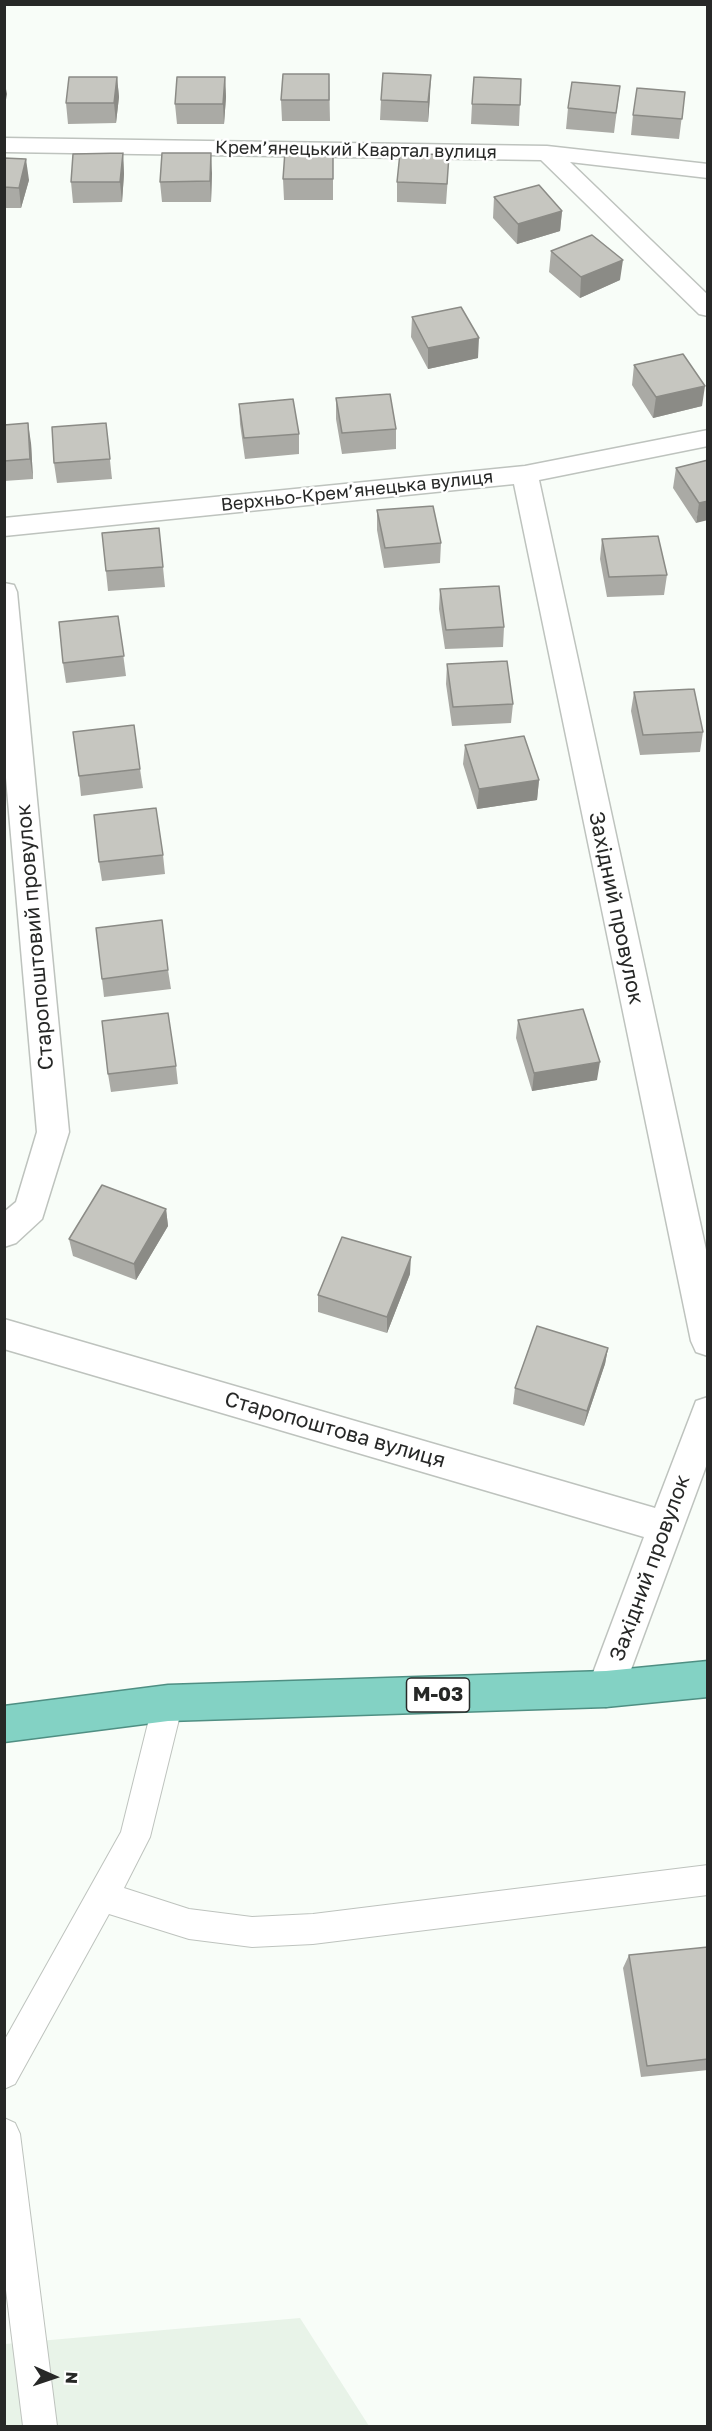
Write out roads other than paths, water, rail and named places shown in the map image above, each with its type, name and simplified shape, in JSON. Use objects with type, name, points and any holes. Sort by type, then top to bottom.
[{"type":"highway","name":"М-03","points":[[4,1724],[168,1703],[606,1689],[708,1679]]},
{"type":"street","name":"Крем’янецький Квартал вулиця","points":[[4,145],[547,153],[708,171]]},
{"type":"street","points":[[547,153],[708,309]]},
{"type":"street","name":"Верхньо-Крем’янецька вулиця","points":[[4,527],[525,474],[708,438]]},
{"type":"street","name":"Західний провулок","points":[[525,474],[708,1341]]},
{"type":"street","name":"Старопоштовий провулок","points":[[4,592],[53,1132],[30,1209],[4,1233]]},
{"type":"street","name":"Старопоштова вулиця","points":[[4,1334],[665,1527]]},
{"type":"street","name":"Західний провулок","points":[[606,1689],[708,1412]]},
{"type":"lane","points":[[4,2073],[135,1837],[168,1703]]},
{"type":"lane","points":[[102,1896],[189,1924],[252,1932],[313,1929],[708,1880]]},
{"type":"lane","points":[[4,2134],[40,2427]]}]
